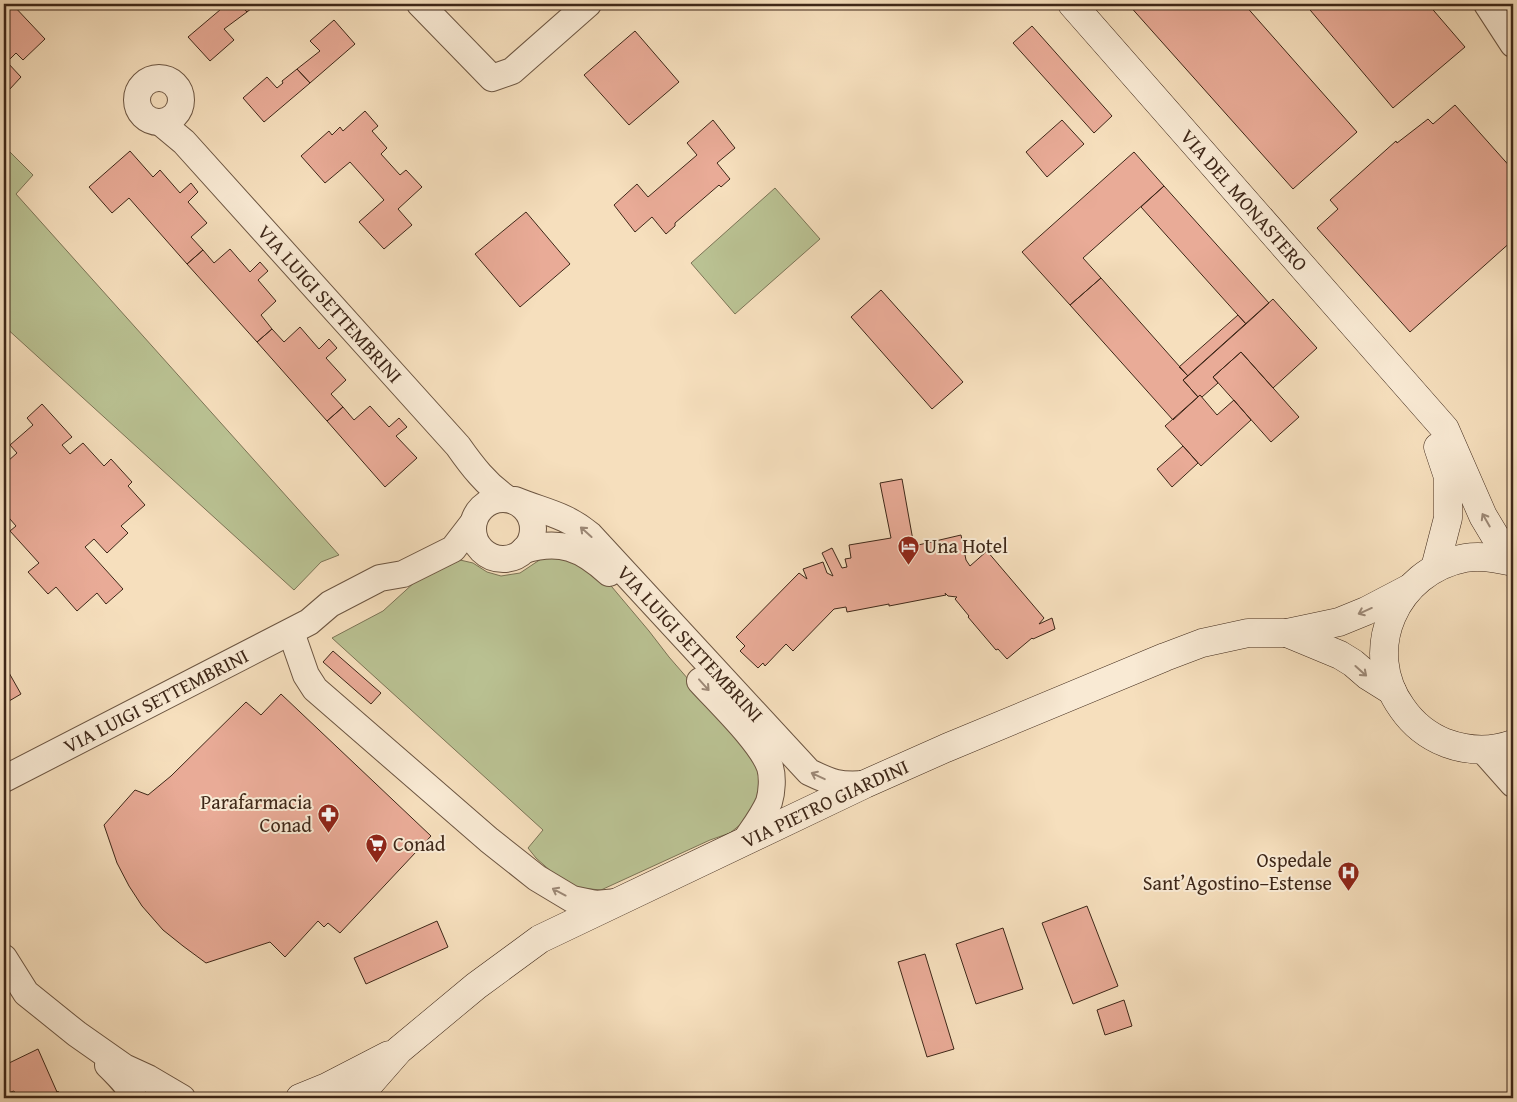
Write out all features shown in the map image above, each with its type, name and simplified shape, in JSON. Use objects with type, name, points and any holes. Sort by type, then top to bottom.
[{"type":"main road","name":"VIA DEL MONASTERO","points":[[1072,4],[1445,429],[1483,516],[1501,546],[1513,561]]},
{"type":"main road","name":"VIA DEL MONASTERO","points":[[1416,397],[1434,437],[1448,477],[1448,518],[1435,568]]},
{"type":"main road","name":"VIA PIETRO GIARDINI","points":[[357,1098],[399,1050],[476,986],[540,939],[864,784],[946,748],[1202,644],[1248,633],[1287,633],[1339,622],[1366,611],[1408,589],[1435,568],[1450,562],[1483,556],[1513,561]]},
{"type":"main road","name":"VIA PIETRO GIARDINI","points":[[1408,589],[1394,612],[1386,638],[1385,664],[1392,691],[1407,715],[1428,734],[1454,746],[1482,750],[1513,744]]},
{"type":"main road","name":"VIA PIETRO GIARDINI","points":[[1287,633],[1340,655],[1392,691]]},
{"type":"main road","name":"VIA PIETRO GIARDINI","points":[[300,1098],[327,1087],[399,1050]]},
{"type":"street","points":[[420,4],[492,78],[512,71],[588,4]]},
{"type":"street","points":[[1487,4],[1513,44]]},
{"type":"street","name":"VIA LUIGI SETTEMBRINI","points":[[169,118],[184,142],[458,446],[472,467],[486,483],[510,499],[557,514],[572,521],[590,535],[809,772],[845,786],[864,784]]},
{"type":"street","name":"VIA LUIGI SETTEMBRINI","points":[[4,779],[300,627],[338,599],[380,578],[403,574],[454,549],[474,519],[476,487],[472,467]]},
{"type":"street","points":[[454,549],[466,549],[500,559],[509,558],[524,550],[530,542],[533,533],[533,523],[523,506],[510,499],[497,498],[481,507],[474,519],[472,531],[474,539],[484,553]]},
{"type":"street","name":"VIA LUIGI SETTEMBRINI","points":[[524,550],[546,544],[563,545],[576,549],[601,566],[758,746],[770,769],[771,790],[769,801],[745,841]]},
{"type":"street","points":[[300,627],[306,675],[315,689],[489,840],[537,878],[572,898],[596,904],[617,902]]},
{"type":"street","points":[[1482,750],[1513,784]]},
{"type":"street","points":[[4,958],[26,993],[77,1034],[124,1067],[148,1078],[182,1098]]},
{"type":"street","points":[[77,1034],[122,1078],[134,1098]]},
{"type":"green space","points":[[4,146],[33,175],[16,194],[339,555],[321,562],[294,590],[4,326]]},
{"type":"green space","points":[[775,188],[820,239],[735,314],[691,263]]},
{"type":"green space","points":[[550,553],[601,574],[669,657],[753,754],[763,774],[759,797],[747,819],[730,833],[710,840],[601,890],[579,888],[563,882],[536,858],[528,848],[543,830],[332,638],[383,611],[416,581],[460,560],[473,563],[487,572],[501,576],[520,573]]},
{"type":"building","points":[[4,4],[12,4],[45,39],[23,60],[16,53],[7,62],[21,77],[9,90],[4,84]]},
{"type":"building","points":[[227,4],[239,4],[247,12],[224,29],[234,40],[210,61],[188,37]]},
{"type":"building","points":[[239,4],[257,4],[247,12]]},
{"type":"building","points":[[1128,4],[1244,4],[1357,132],[1293,189]]},
{"type":"building","points":[[1305,4],[1428,4],[1465,47],[1393,108]]},
{"type":"building","points":[[334,20],[355,44],[310,83],[297,69],[320,51],[310,41]]},
{"type":"building","points":[[1032,26],[1112,116],[1094,133],[1013,43]]},
{"type":"building","points":[[635,31],[679,82],[629,125],[584,75]]},
{"type":"building","points":[[297,69],[310,83],[264,122],[243,98],[267,77],[277,88],[283,83],[282,81]]},
{"type":"building","points":[[1455,105],[1513,170],[1513,240],[1410,332],[1317,228],[1338,209],[1330,200],[1396,141],[1397,143],[1428,119],[1433,124]]},
{"type":"building","points":[[365,111],[378,126],[372,131],[387,148],[381,154],[400,175],[406,170],[422,187],[398,209],[412,225],[384,249],[359,222],[384,200],[350,162],[325,183],[301,156],[329,131],[332,135],[340,127],[343,131]]},
{"type":"building","points":[[713,120],[735,148],[717,163],[730,179],[721,187],[719,185],[675,223],[675,226],[666,234],[652,217],[635,232],[614,205],[637,184],[648,197],[697,155],[687,143]]},
{"type":"building","points":[[1062,120],[1084,144],[1047,177],[1026,152]]},
{"type":"building","points":[[130,151],[153,177],[160,170],[180,193],[191,183],[198,192],[188,202],[207,223],[191,237],[203,250],[187,264],[129,198],[112,213],[89,187]]},
{"type":"building","points":[[1134,152],[1164,186],[1083,258],[1101,278],[1070,305],[1022,252]]},
{"type":"building","points":[[1164,186],[1269,303],[1246,324],[1141,207]]},
{"type":"building","points":[[526,212],[570,264],[520,307],[475,254]]},
{"type":"building","points":[[230,249],[250,272],[260,262],[268,271],[258,280],[276,301],[261,315],[272,329],[257,342],[187,264],[203,250],[214,263]]},
{"type":"building","points":[[1101,278],[1188,376],[1183,380],[1198,397],[1173,420],[1070,305]]},
{"type":"building","points":[[881,290],[963,382],[932,409],[851,317]]},
{"type":"building","points":[[1273,299],[1317,348],[1273,388],[1241,352],[1213,377],[1218,383],[1202,397],[1200,395],[1198,397],[1183,380]]},
{"type":"building","points":[[1238,315],[1246,324],[1188,376],[1179,367]]},
{"type":"building","points":[[300,327],[319,349],[329,339],[337,348],[326,358],[346,380],[331,394],[343,407],[327,421],[257,342],[272,329],[284,342]]},
{"type":"building","points":[[1241,352],[1299,417],[1271,442],[1213,377]]},
{"type":"building","points":[[1200,395],[1217,415],[1234,400],[1251,420],[1201,466],[1165,426]]},
{"type":"building","points":[[42,404],[72,437],[62,445],[70,454],[83,443],[104,466],[111,459],[132,482],[128,486],[145,505],[121,526],[128,533],[107,553],[94,539],[85,547],[123,589],[106,604],[97,593],[77,611],[56,587],[48,594],[28,572],[39,563],[10,531],[16,526],[4,512],[4,456],[8,461],[17,453],[10,445],[33,425],[27,418]]},
{"type":"building","points":[[370,406],[389,427],[399,418],[407,427],[396,436],[417,458],[385,487],[327,421],[343,407],[354,420]]},
{"type":"building","points":[[1183,446],[1198,463],[1172,487],[1157,469]]},
{"type":"building","points":[[902,479],[914,546],[961,535],[966,560],[970,566],[987,551],[1044,618],[1039,624],[1052,618],[1055,629],[1032,638],[1007,659],[998,649],[996,650],[968,617],[955,599],[957,597],[948,596],[945,593],[946,595],[889,606],[889,604],[847,612],[846,607],[834,609],[793,651],[786,644],[765,666],[763,663],[758,668],[740,651],[745,646],[736,637],[799,573],[807,579],[803,569],[823,562],[827,573],[833,576],[822,553],[832,548],[842,568],[847,567],[845,559],[851,558],[849,545],[891,538],[880,483]]},
{"type":"building","points":[[333,651],[381,693],[371,704],[323,662]]},
{"type":"building","points":[[4,664],[21,694],[4,704]]},
{"type":"building","points":[[281,694],[431,836],[340,933],[328,923],[324,927],[318,921],[285,957],[270,942],[206,963],[163,930],[142,906],[117,863],[104,825],[135,790],[148,795],[171,776],[246,702],[261,715]]},
{"type":"building","points":[[1087,906],[1118,986],[1073,1004],[1042,923]]},
{"type":"building","points":[[437,921],[448,947],[366,984],[354,958]]},
{"type":"building","points":[[1003,928],[1023,989],[976,1004],[956,944]]},
{"type":"building","points":[[925,954],[954,1049],[927,1057],[898,962]]},
{"type":"building","points":[[1124,1000],[1132,1026],[1105,1035],[1097,1010]]},
{"type":"building","points":[[38,1049],[57,1092],[43,1098],[18,1098],[14,1091],[4,1094],[4,1059],[7,1064]]},
{"type":"building","points":[[57,1092],[62,1098],[43,1098]]},
{"type":"place","name":"Una Hotel","points":[[908,565]]},
{"type":"place","name":"Parafarmacia Conad","points":[[328,833]]},
{"type":"place","name":"Conad","points":[[377,863]]},
{"type":"place","name":"Ospedale Sant’Agostino–Estense","points":[[1348,891]]}]
